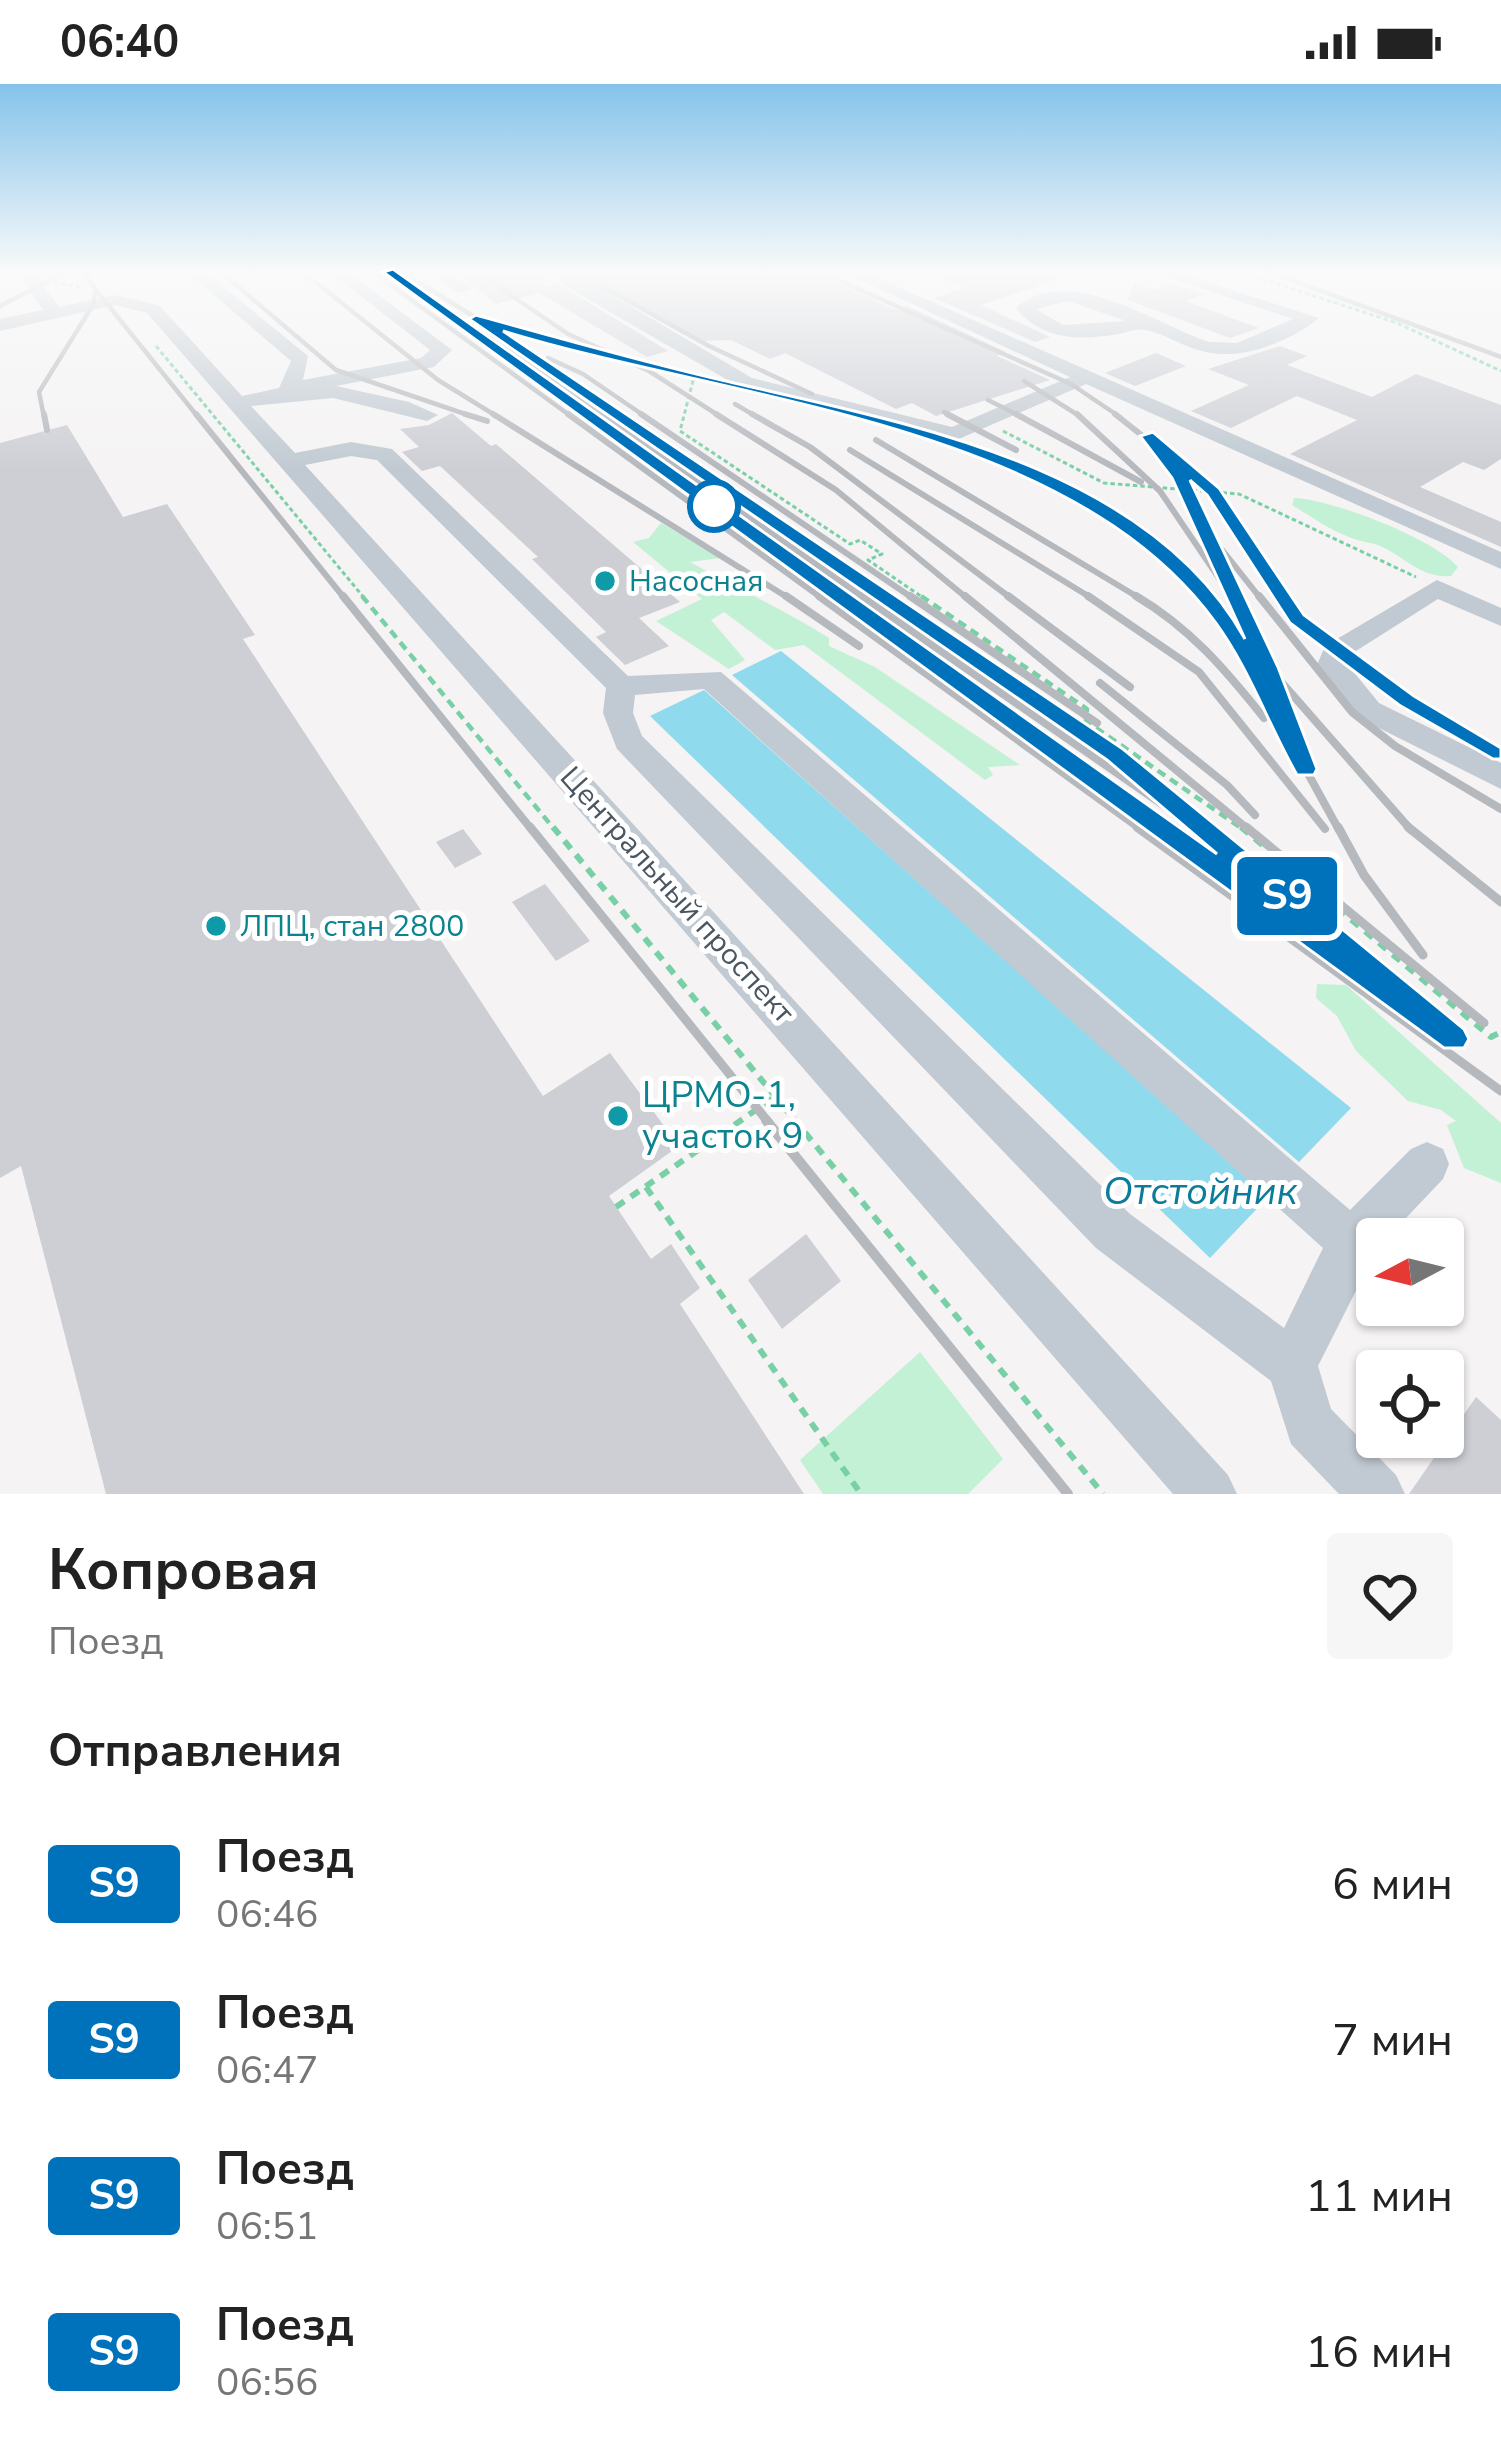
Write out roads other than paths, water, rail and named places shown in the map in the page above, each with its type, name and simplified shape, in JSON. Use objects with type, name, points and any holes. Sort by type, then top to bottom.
[{"type":"street","name":"Центральный проспект","points":[[178,338],[1209,1494]]},
{"type":"street","points":[[275,338],[301,360],[289,389]]},
{"type":"street","points":[[237,404],[289,389],[427,363],[442,350],[426,338]]},
{"type":"street","points":[[667,338],[745,382],[954,434],[1088,376]]},
{"type":"street","points":[[1001,338],[1501,561]]},
{"type":"street","points":[[1187,338],[1230,350],[1260,338]]},
{"type":"street","points":[[289,389],[364,392],[427,415]]},
{"type":"street","points":[[289,461],[351,449],[384,454],[621,686],[711,680],[1351,1242]]},
{"type":"street","points":[[1501,618],[1437,588],[1335,652],[1332,665],[1368,710],[1501,777]]},
{"type":"street","points":[[621,686],[618,713],[628,741],[1113,1231],[1292,1365],[1310,1425],[1377,1494]]},
{"type":"street","points":[[1292,1365],[1351,1242],[1427,1164]]},
{"type":"water","name":"Отстойник","points":[[781,651],[1351,1108],[1299,1162],[732,675]]},
{"type":"water","name":"Отстойник","points":[[704,690],[1269,1196],[1210,1258],[650,716]]},
{"type":"railway","points":[[44,417],[39,392],[73,338]]},
{"type":"railway","points":[[134,338],[198,417]]},
{"type":"railway","points":[[298,338],[336,370],[468,415]]},
{"type":"railway","points":[[385,338],[438,380],[498,417]]},
{"type":"railway","points":[[463,338],[572,417]]},
{"type":"railway","points":[[491,338],[604,417]]},
{"type":"railway","points":[[539,338],[581,351]]},
{"type":"railway","points":[[576,338],[649,371],[721,417]]},
{"type":"railway","points":[[694,338],[812,394]]},
{"type":"railway","points":[[967,338],[1071,384],[1120,417]]},
{"type":"railway","points":[[1449,338],[1501,357]]},
{"type":"railway","points":[[548,358],[583,374],[646,417]]},
{"type":"railway","points":[[663,370],[862,416]]},
{"type":"railway","points":[[1024,381],[1079,415]]},
{"type":"railway","points":[[988,400],[1016,414]]},
{"type":"railway","points":[[735,404],[757,417]]},
{"type":"railway","points":[[944,412],[953,417]]},
{"type":"railway","points":[[44,414],[47,430]]},
{"type":"railway","points":[[196,414],[345,599]]},
{"type":"railway","points":[[493,414],[790,599]]},
{"type":"railway","points":[[568,414],[823,599]]},
{"type":"railway","points":[[600,414],[866,599]]},
{"type":"railway","points":[[641,414],[914,599]]},
{"type":"railway","points":[[716,414],[836,490],[968,599]]},
{"type":"railway","points":[[752,414],[810,447],[1010,597]]},
{"type":"railway","points":[[855,414],[862,416]]},
{"type":"railway","points":[[947,414],[1016,450]]},
{"type":"railway","points":[[1016,414],[1022,417]]},
{"type":"railway","points":[[1016,414],[1141,482]]},
{"type":"railway","points":[[1115,414],[1213,492],[1282,596]]},
{"type":"railway","points":[[468,415],[487,421]]},
{"type":"railway","points":[[468,415],[474,417]]},
{"type":"railway","points":[[1079,415],[1160,491],[1231,596]]},
{"type":"railway","points":[[862,416],[867,417]]},
{"type":"railway","points":[[862,416],[953,442],[1046,479],[1131,530],[1206,599]]},
{"type":"railway","points":[[876,440],[1136,596]]},
{"type":"railway","points":[[850,450],[1093,599]]},
{"type":"railway","points":[[1172,466],[1209,541]]},
{"type":"railway","points":[[1223,551],[1261,599]]},
{"type":"railway","points":[[343,596],[532,830]]},
{"type":"railway","points":[[786,596],[859,646]]},
{"type":"railway","points":[[819,596],[1142,830]]},
{"type":"railway","points":[[862,596],[1199,830]]},
{"type":"railway","points":[[910,596],[1097,723]]},
{"type":"railway","points":[[965,596],[1249,830]]},
{"type":"railway","points":[[1088,596],[1199,672],[1325,829]]},
{"type":"railway","points":[[1136,596],[1141,599]]},
{"type":"railway","points":[[1136,596],[1206,651],[1264,718]]},
{"type":"railway","points":[[1203,596],[1222,618]]},
{"type":"railway","points":[[1231,596],[1255,641]]},
{"type":"railway","points":[[1259,596],[1352,712],[1395,746],[1501,809]]},
{"type":"railway","points":[[1282,596],[1301,621],[1352,665],[1501,753]]},
{"type":"railway","points":[[1010,597],[1130,687]]},
{"type":"railway","points":[[1218,610],[1222,618]]},
{"type":"railway","points":[[1222,618],[1339,830]]},
{"type":"railway","points":[[1268,667],[1409,828]]},
{"type":"railway","points":[[1100,683],[1227,785],[1255,815]]},
{"type":"railway","points":[[530,827],[769,1123]]},
{"type":"railway","points":[[1137,827],[1501,1091]]},
{"type":"railway","points":[[1195,827],[1252,867],[1452,1036]]},
{"type":"railway","points":[[1246,827],[1484,1023]]},
{"type":"railway","points":[[1338,827],[1364,875],[1423,955]]},
{"type":"railway","points":[[1409,828],[1501,902]]},
{"type":"railway","points":[[766,1120],[1068,1494]]},
{"type":"train","name":"S9","points":[[480,338],[1454,1039],[1115,754],[507,338]]},
{"type":"train","name":"S9","points":[[533,338],[917,431],[1017,465],[1081,498],[1163,553],[1225,621],[1306,769],[1268,667],[1199,517],[1180,477],[1148,436],[1213,492],[1297,619],[1335,652],[1406,700],[1501,753]]},
{"type":"place","name":"Насосная","points":[[605,581]]},
{"type":"place","name":"ЛПЦ, стан 2800","points":[[216,926]]},
{"type":"place","name":"ЦРМО-1, участок 9","points":[[618,1116]]}]
